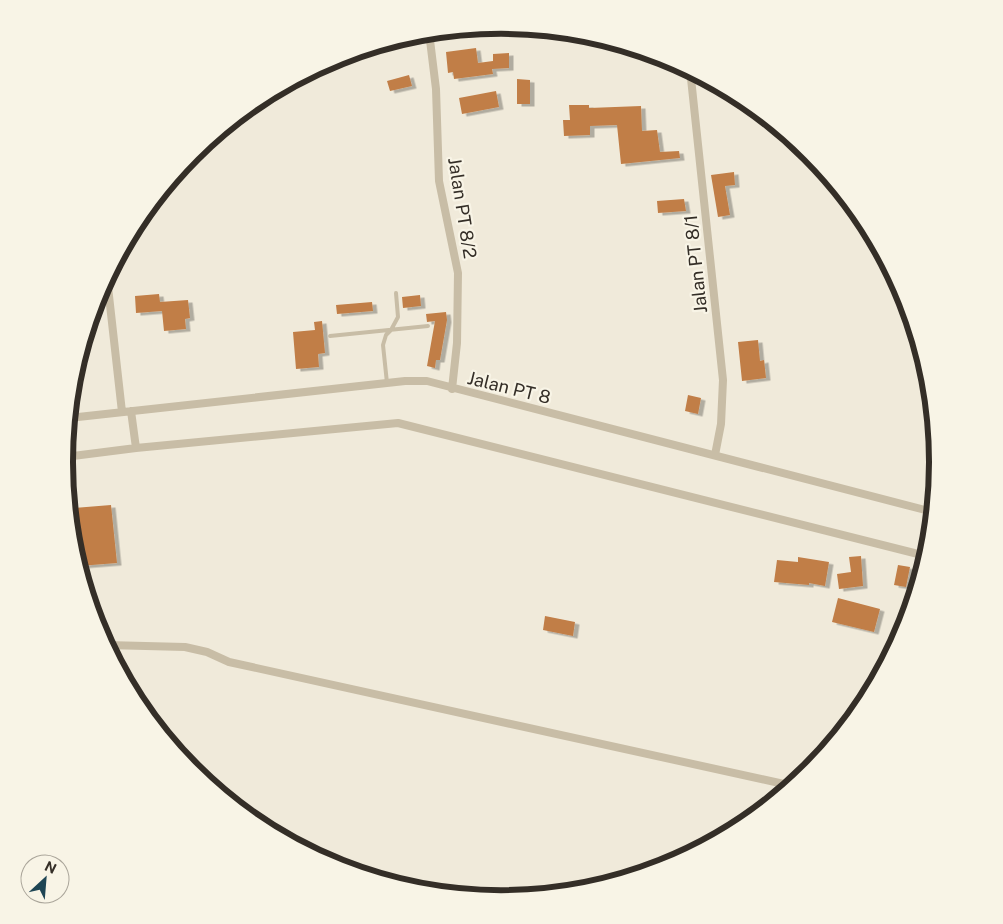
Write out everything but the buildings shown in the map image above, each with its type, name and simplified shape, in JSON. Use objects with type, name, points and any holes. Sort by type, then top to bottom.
[{"type":"street","name":"Jalan PT 8/2","points":[[430,40],[436,86],[439,181],[458,273],[457,342],[452,389]]},
{"type":"street","name":"Jalan PT 8/1","points":[[691,78],[723,380],[721,424],[715,455]]},
{"type":"street","points":[[108,294],[122,412]]},
{"type":"street","name":"Jalan PT 8","points":[[76,417],[405,381],[427,381],[927,510]]},
{"type":"street","points":[[131,411],[136,448]]},
{"type":"street","points":[[73,456],[136,448],[398,424],[919,558]]},
{"type":"street","points":[[114,645],[185,647],[207,652],[230,662],[784,784]]},
{"type":"lane","points":[[388,383],[383,345],[386,336],[398,317],[396,292]]},
{"type":"lane","points":[[330,336],[428,326]]}]
